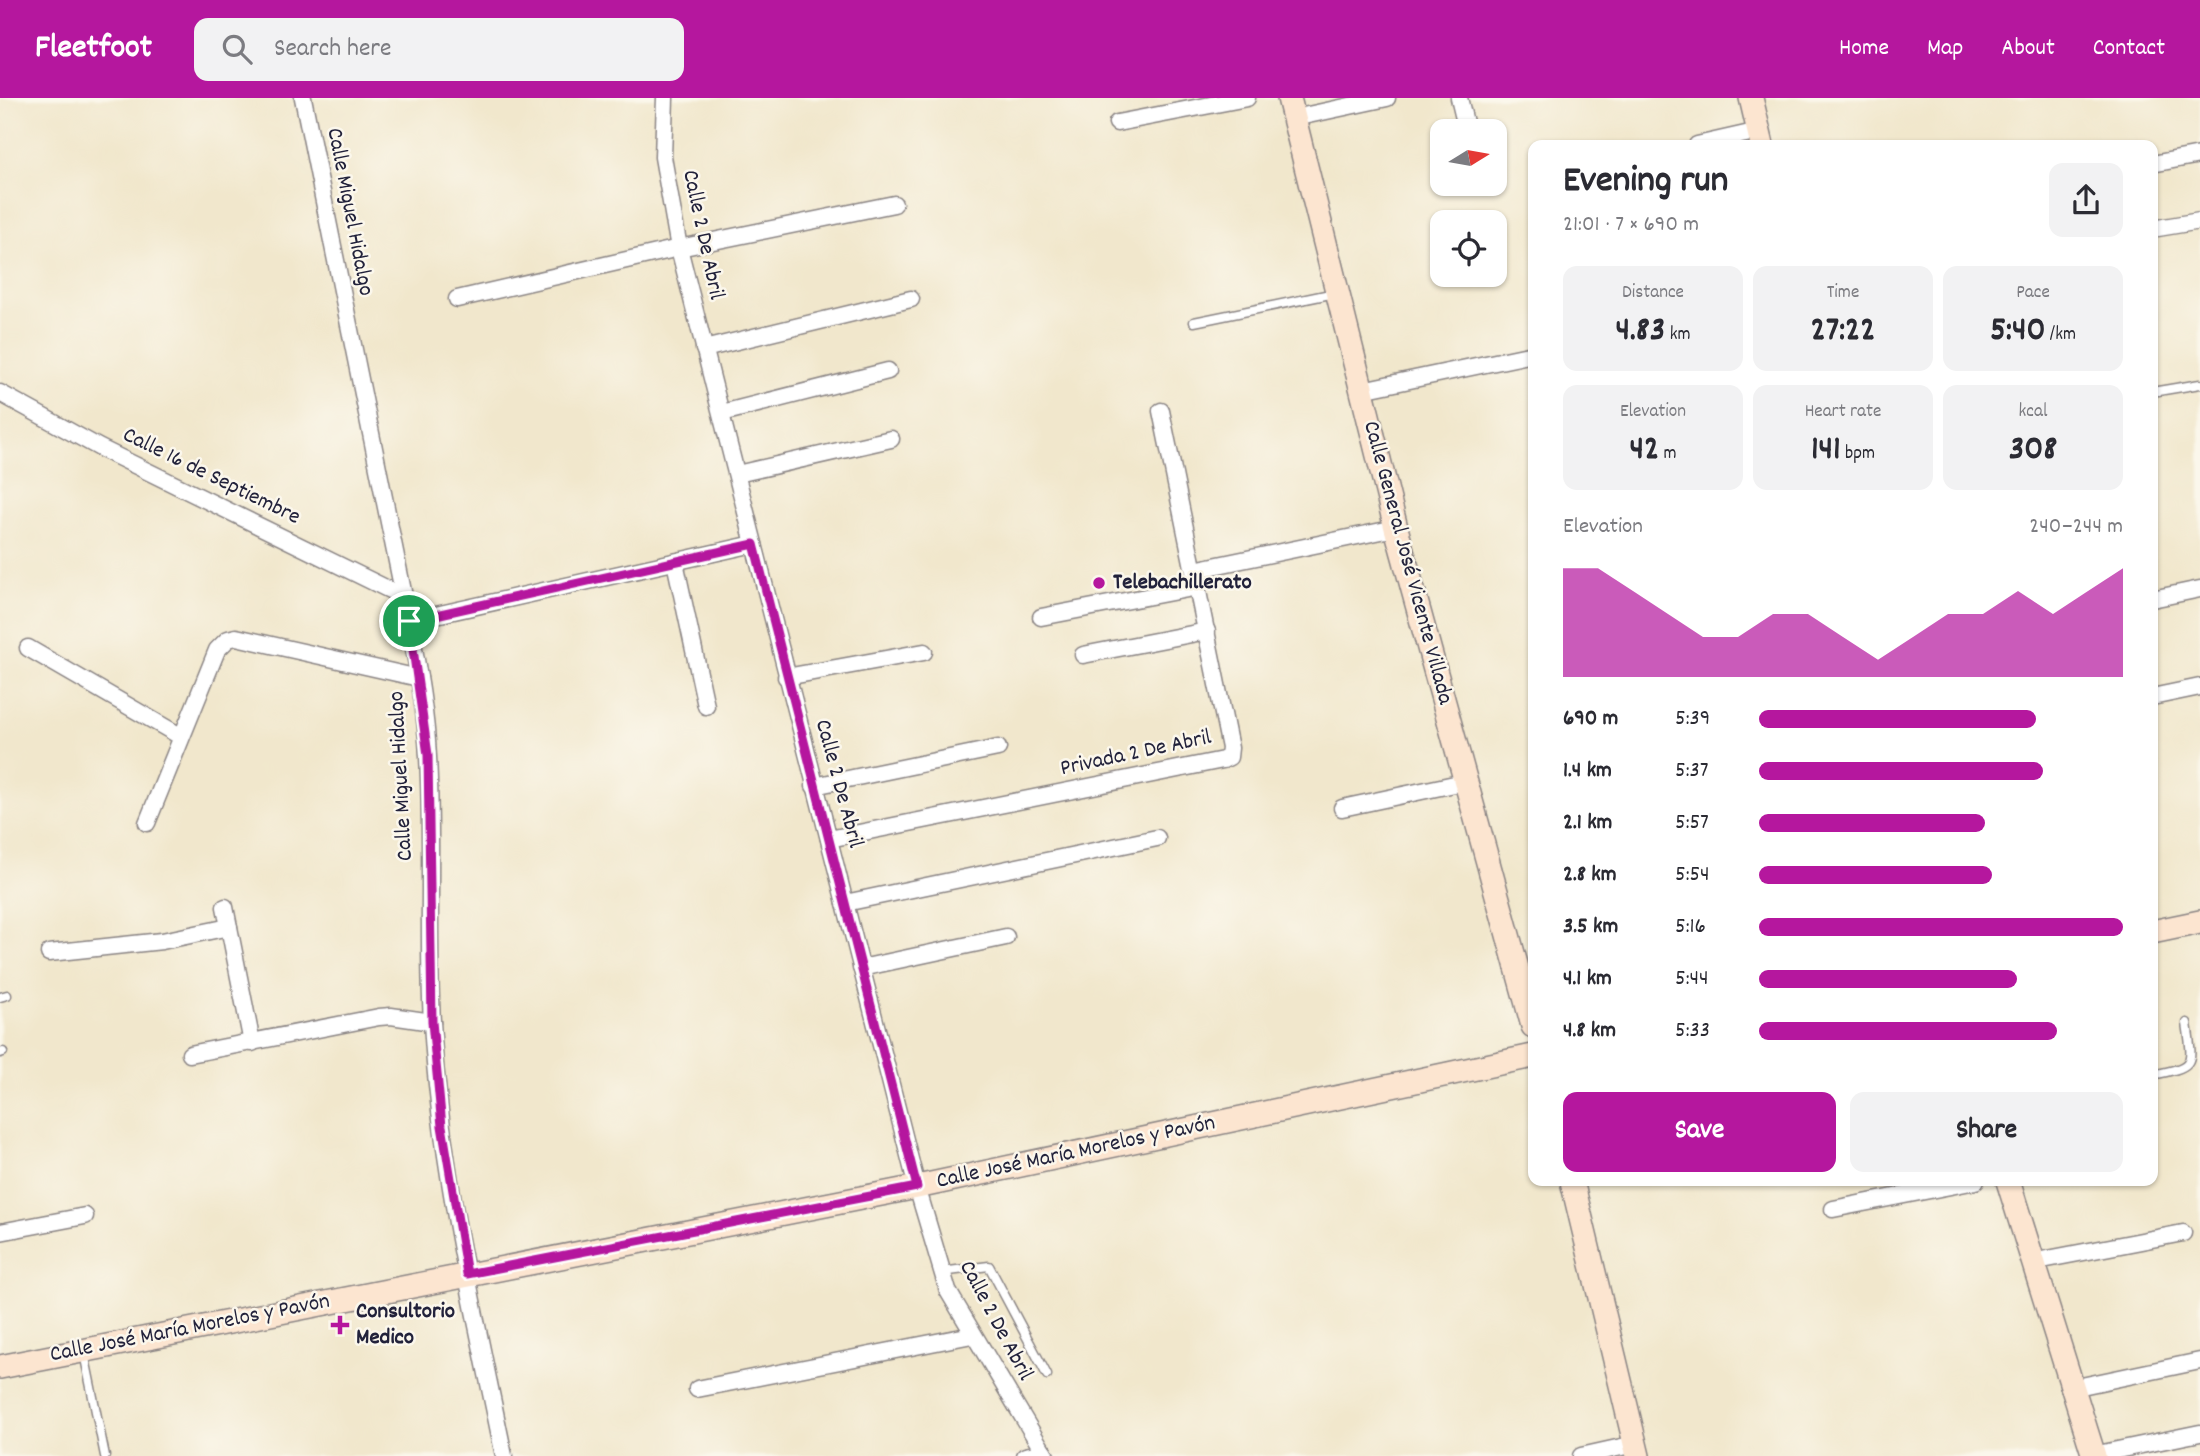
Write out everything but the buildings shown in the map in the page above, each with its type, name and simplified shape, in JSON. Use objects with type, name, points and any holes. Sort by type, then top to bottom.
[{"type":"street","name":"Calle Miguel Hidalgo","points":[[303,98],[419,678],[428,755],[432,1022],[442,1126],[467,1274],[504,1456]]},
{"type":"street","name":"Calle 2 De Abril","points":[[665,98],[663,157],[679,248],[917,1187],[948,1292],[1045,1454]]},
{"type":"street","points":[[1117,123],[1247,98]]},
{"type":"street","points":[[1291,108],[1387,98]]},
{"type":"street","points":[[1459,98],[1464,119]]},
{"type":"street","points":[[1742,140],[1760,138],[1751,98]]},
{"type":"street","name":"Calle General José Vicente Villada","points":[[1291,108],[1396,528],[1528,1008]]},
{"type":"street","points":[[2158,163],[2200,155]]},
{"type":"street","points":[[457,299],[679,248],[894,204]]},
{"type":"street","points":[[2158,228],[2200,221]]},
{"type":"street","points":[[704,349],[911,299]]},
{"type":"street","points":[[1362,390],[1528,355]]},
{"type":"street","points":[[722,413],[888,371]]},
{"type":"street","name":"Calle 16 de Septiembre","points":[[0,393],[100,448],[404,597]]},
{"type":"street","name":"Privada 2 De Abril","points":[[829,839],[1229,757],[1230,748],[1161,411]]},
{"type":"street","points":[[737,474],[891,439]]},
{"type":"street","points":[[1194,570],[1396,528]]},
{"type":"street","points":[[409,621],[754,544]]},
{"type":"street","points":[[674,562],[706,706]]},
{"type":"street","points":[[1041,617],[1198,587]]},
{"type":"street","points":[[2158,597],[2200,589]]},
{"type":"street","points":[[1083,654],[1207,631]]},
{"type":"street","points":[[147,823],[217,650],[228,639],[236,637],[419,678]]},
{"type":"street","points":[[28,648],[180,736]]},
{"type":"street","points":[[786,677],[924,652]]},
{"type":"street","points":[[2158,696],[2200,687]]},
{"type":"street","points":[[814,786],[998,748]]},
{"type":"street","points":[[1342,808],[1464,782]]},
{"type":"street","points":[[845,902],[1157,838]]},
{"type":"street","points":[[225,907],[252,1043]]},
{"type":"street","points":[[2158,931],[2200,922]]},
{"type":"street","points":[[49,953],[162,941],[229,927]]},
{"type":"street","points":[[861,968],[1006,937]]},
{"type":"street","points":[[190,1054],[379,1017],[391,1016],[432,1022]]},
{"type":"street","name":"Calle José María Morelos y Pavón","points":[[0,1367],[917,1187],[1528,1057]]},
{"type":"street","points":[[1573,1186],[1637,1450],[1581,1456]]},
{"type":"street","points":[[1833,1209],[1950,1186]]},
{"type":"street","points":[[2009,1186],[2094,1456],[2200,1433]]},
{"type":"street","points":[[0,1231],[85,1216]]},
{"type":"street","points":[[2032,1262],[2183,1233]]},
{"type":"street","points":[[697,1389],[972,1335]]},
{"type":"street","points":[[2072,1388],[2200,1361]]},
{"type":"street","points":[[1025,1456],[1045,1454]]},
{"type":"lane","points":[[1194,322],[1338,292]]},
{"type":"lane","points":[[2158,391],[2200,384]]},
{"type":"lane","points":[[2158,1074],[2188,1065],[2192,1057],[2187,1023]]},
{"type":"lane","points":[[941,1272],[989,1266],[1047,1375]]},
{"type":"lane","points":[[83,1350],[105,1456]]},
{"type":"place","name":"Telebachillerato","points":[[1099,583]]},
{"type":"place","name":"Consultorio Medico","points":[[340,1325]]},
{"type":"route","points":[[754,544],[917,1187],[467,1274],[442,1126],[432,1022],[428,755],[409,621],[754,544]]}]
